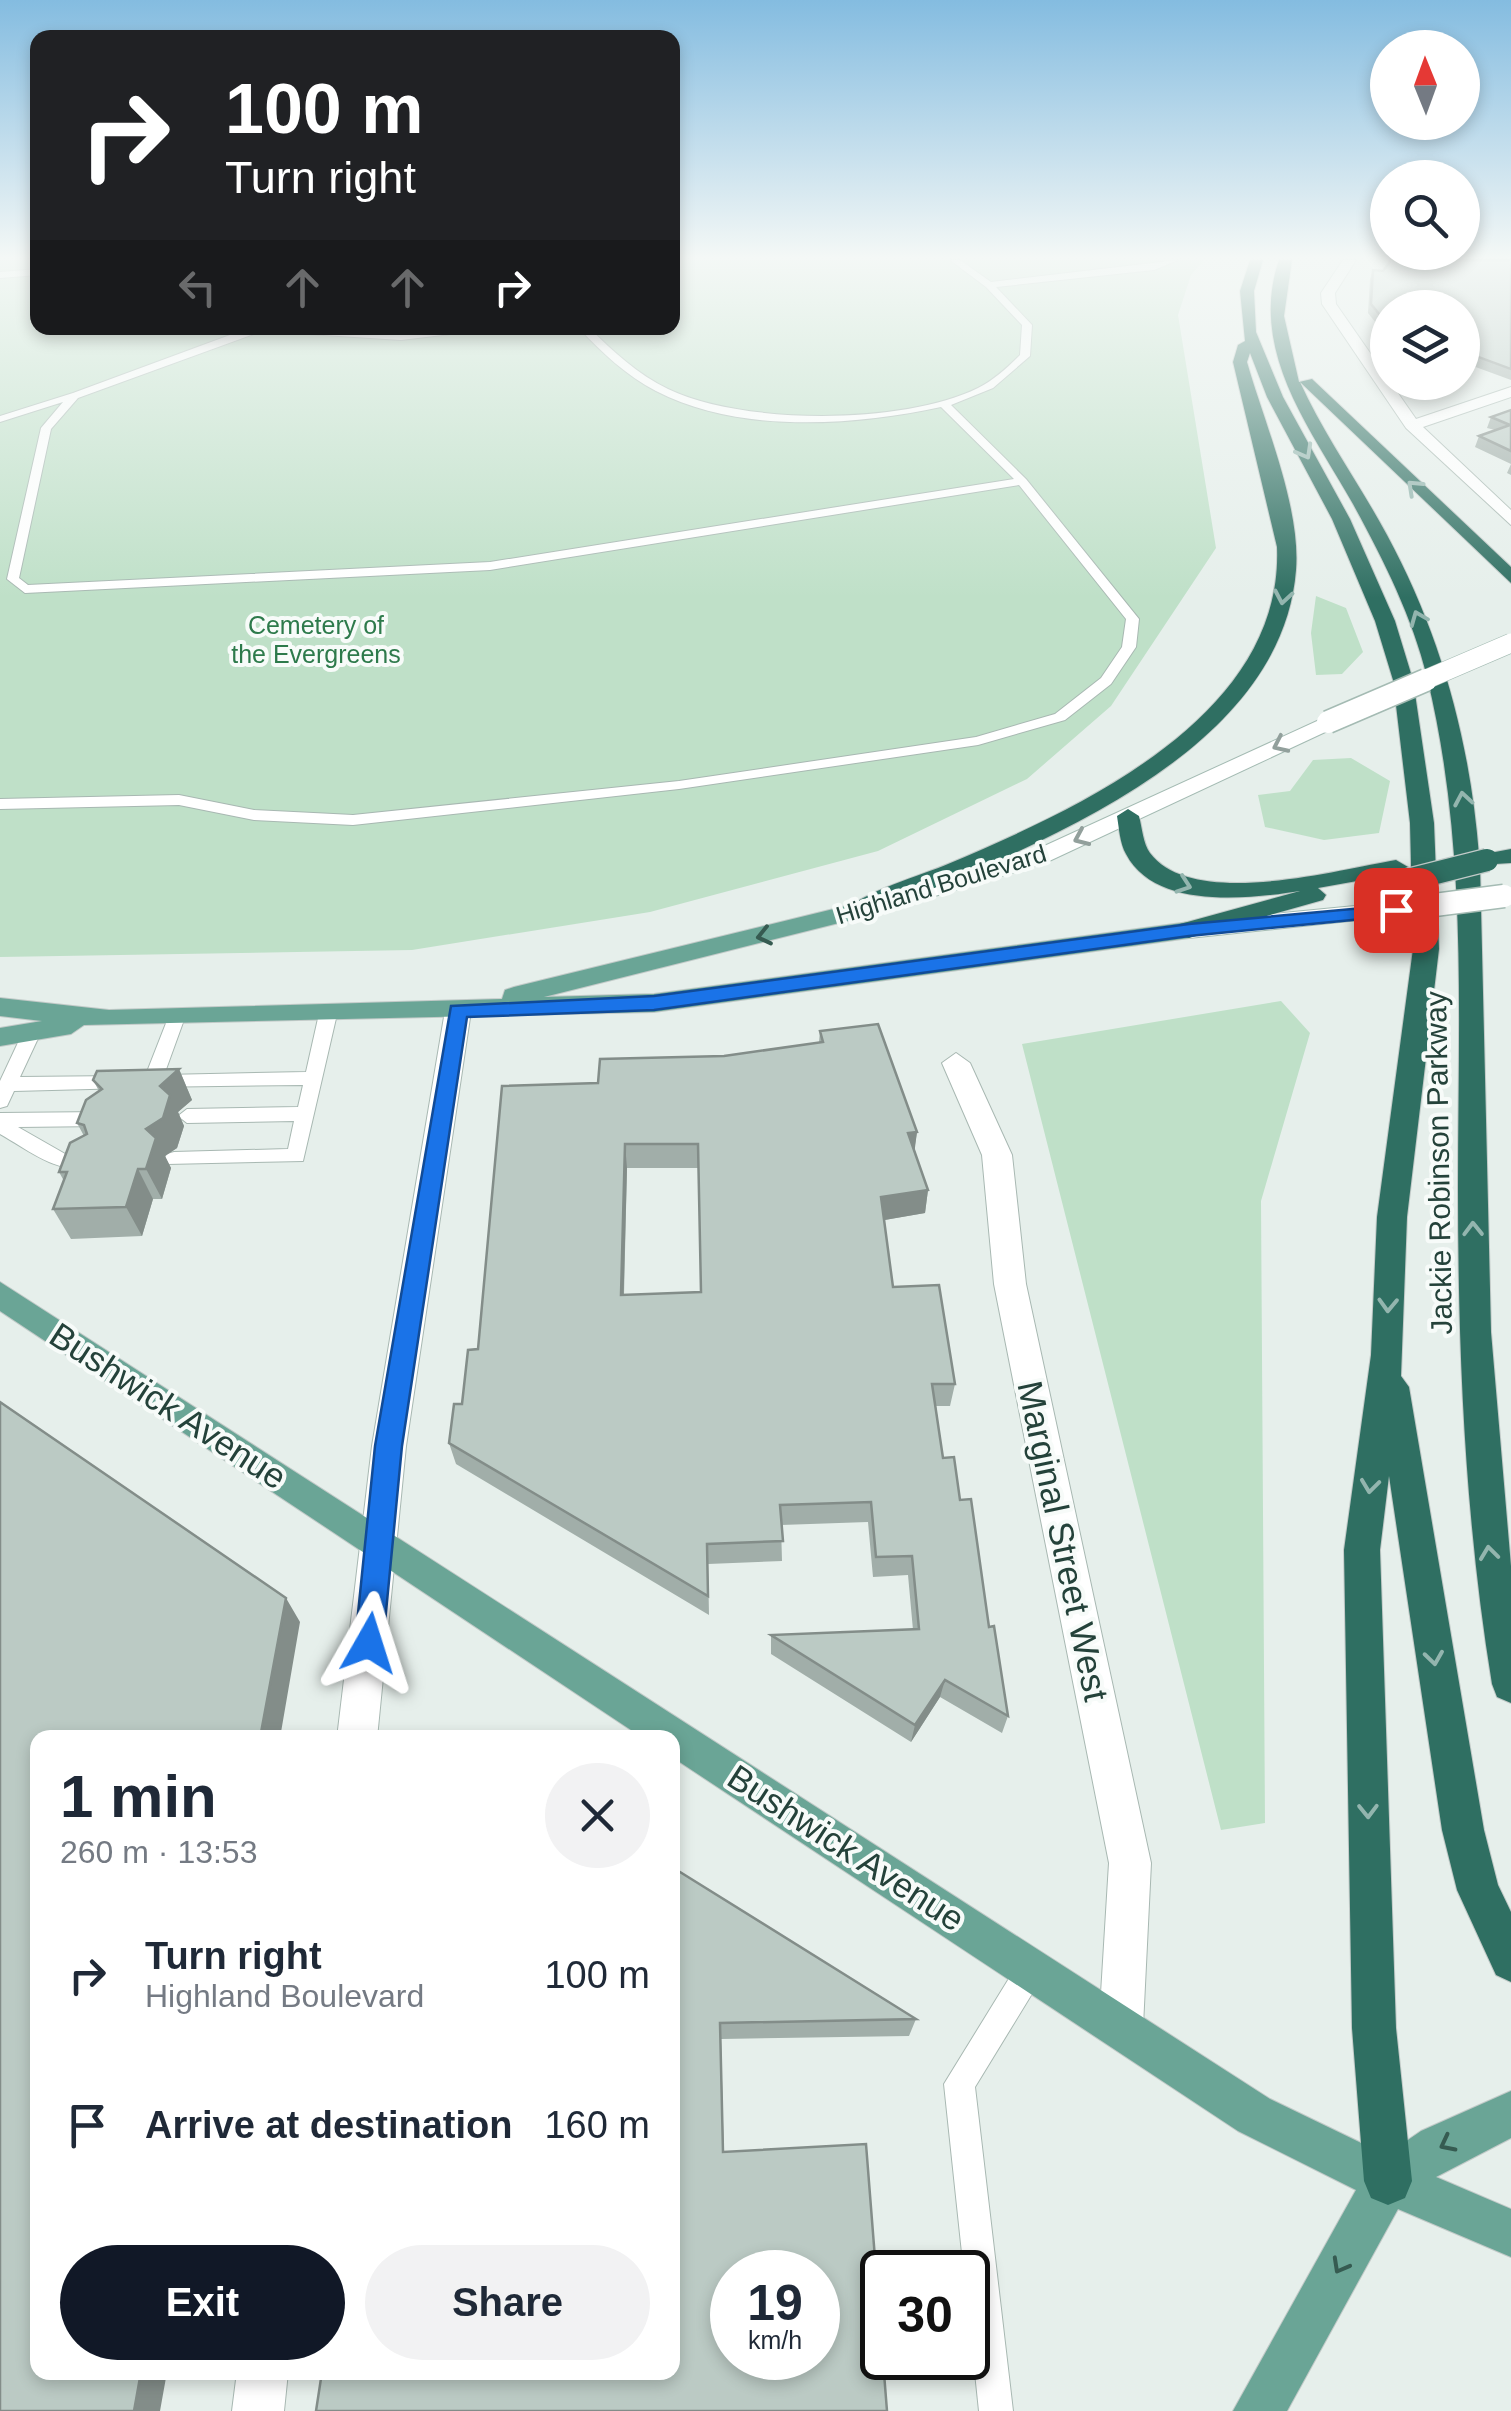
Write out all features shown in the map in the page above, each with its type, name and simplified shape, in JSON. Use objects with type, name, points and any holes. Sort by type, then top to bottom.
[{"type":"highway","points":[[858,910],[1025,839],[1132,783],[1209,720],[1260,659],[1280,613],[1287,568],[1284,538],[1243,373]]},
{"type":"highway","name":"Jackie Robinson Parkway","points":[[1265,373],[1341,520],[1385,621],[1403,680],[1415,748],[1426,949],[1392,1217],[1386,1355]]},
{"type":"highway","name":"Jackie Robinson Parkway","points":[[1288,373],[1386,549],[1420,622],[1445,704],[1466,817],[1476,1342],[1483,1503],[1503,1611],[1511,1684]]},
{"type":"highway","points":[[1303,373],[1322,400],[1511,577]]},
{"type":"highway","points":[[1128,816],[1130,844],[1157,874],[1216,892],[1396,883],[1499,858]]},
{"type":"highway","points":[[1189,930],[1294,890]]},
{"type":"highway","points":[[1386,1355],[1463,1830],[1478,1890],[1511,1960]]},
{"type":"highway","points":[[1386,1355],[1362,1550],[1374,2028],[1388,2181]]},
{"type":"main road","name":"Highland Boulevard","points":[[458,1010],[858,910]]},
{"type":"main road","name":"Highland Boulevard","points":[[0,1038],[108,1019],[654,1003],[1189,930]]},
{"type":"main road","name":"Highland Boulevard","points":[[0,1007],[108,1019]]},
{"type":"main road","name":"Bushwick Avenue","points":[[0,1296],[665,1730]]},
{"type":"main road","name":"Bushwick Avenue","points":[[680,1740],[1254,2116],[1388,2181],[1511,2233]]},
{"type":"main road","points":[[1258,2411],[1388,2181],[1438,2148],[1511,2114]]},
{"type":"street","points":[[1376,373],[1412,424],[1511,520]]},
{"type":"street","points":[[1412,424],[1511,392]]},
{"type":"street","name":"Highland Boulevard","points":[[858,910],[1002,870],[1511,643]]},
{"type":"street","name":"Highland Boulevard","points":[[1189,930],[1316,921],[1511,895]]},
{"type":"street","points":[[357,1730],[388,1446],[458,1010]]},
{"type":"street","name":"Marginal Street West","points":[[956,1064],[998,1155],[1010,1284],[1130,1863],[1121,2026]]},
{"type":"street","points":[[258,2411],[263,2380]]},
{"type":"lane","points":[[0,418],[137,373]]},
{"type":"lane","points":[[631,373],[675,396],[730,412],[805,417],[944,403],[978,392],[1003,373]]},
{"type":"lane","points":[[74,396],[46,428],[14,579],[25,589],[490,566],[1022,482]]},
{"type":"lane","points":[[0,804],[179,800],[254,815],[372,818],[680,785],[978,741],[1060,717],[1106,681],[1129,647],[1133,619],[1022,482],[944,403]]},
{"type":"lane","points":[[174,1158],[296,1156],[328,1014]]},
{"type":"lane","points":[[152,1082],[176,1017]]},
{"type":"lane","points":[[32,1032],[4,1093],[152,1082],[314,1078]]},
{"type":"lane","points":[[187,1116],[306,1114]]},
{"type":"lane","points":[[0,1123],[105,1119]]},
{"type":"lane","points":[[0,1123],[64,1162],[90,1162]]},
{"type":"lane","points":[[996,2411],[959,2084],[1032,1968]]},
{"type":"green space","name":"Cemetery of the Evergreens","points":[[0,373],[1187,373],[1216,548],[1111,706],[1027,779],[878,851],[650,912],[412,950],[0,957]]},
{"type":"green space","points":[[1316,596],[1346,608],[1363,652],[1342,674],[1316,675],[1311,633]]},
{"type":"green space","points":[[1351,758],[1390,781],[1379,833],[1324,840],[1265,827],[1258,795],[1290,791],[1313,760]]},
{"type":"green space","points":[[1281,1001],[1310,1033],[1261,1201],[1265,1823],[1221,1830],[1022,1044]]},
{"type":"building","points":[[1511,410],[1511,451],[1479,436],[1510,425],[1491,417]]},
{"type":"building","points":[[878,1024],[917,1132],[908,1133],[928,1190],[881,1197],[893,1287],[939,1285],[955,1384],[932,1384],[943,1458],[954,1457],[960,1500],[971,1499],[989,1627],[994,1626],[1008,1716],[945,1680],[915,1725],[771,1635],[919,1629],[912,1556],[876,1557],[871,1502],[780,1505],[783,1541],[707,1544],[708,1596],[449,1443],[454,1404],[462,1404],[468,1350],[478,1349],[502,1086],[598,1083],[600,1059],[724,1056],[823,1042],[820,1031]],"holes":[[[625,1144],[698,1144],[701,1292],[621,1295]]]},
{"type":"building","points":[[179,1069],[160,1086],[170,1095],[163,1118],[146,1129],[156,1138],[146,1169],[138,1169],[126,1207],[53,1209],[67,1172],[59,1172],[70,1143],[87,1134],[84,1125],[77,1123],[86,1100],[102,1089],[93,1080],[97,1071]]},
{"type":"building","points":[[0,1402],[286,1598],[261,1730],[30,1730],[30,2380],[140,2380],[134,2411],[0,2411]]},
{"type":"building","points":[[680,1872],[916,2019],[720,2023],[723,2152],[866,2144],[874,2250],[860,2250],[860,2380],[885,2380],[887,2411],[316,2411],[321,2380],[680,2380]]},
{"type":"route","points":[[369,1643],[388,1446],[458,1010],[654,1003],[1189,930],[1316,921],[1396,910]]}]
